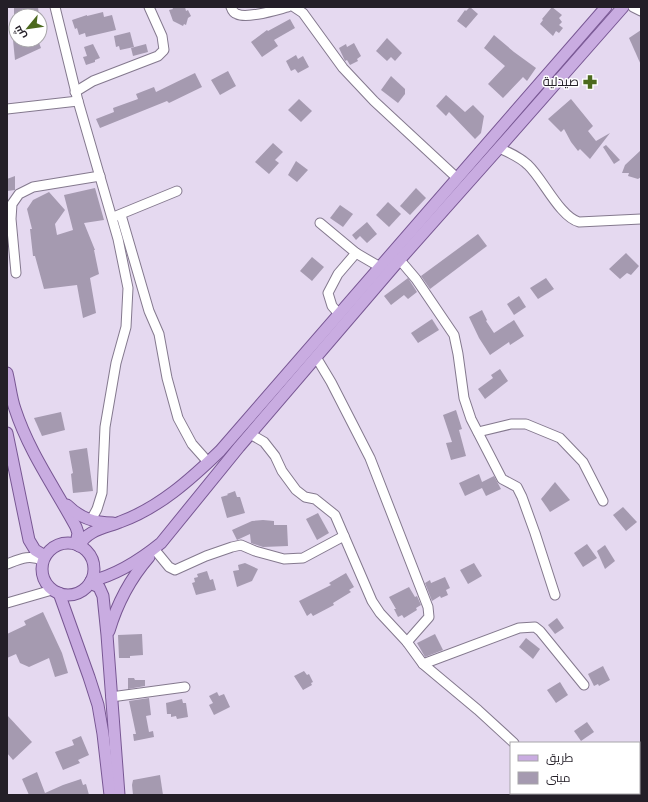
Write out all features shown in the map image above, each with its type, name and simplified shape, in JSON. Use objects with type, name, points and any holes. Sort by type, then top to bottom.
[{"type":"main road","points":[[77,545],[90,533],[136,516],[161,501],[208,462],[230,440],[606,7]]},
{"type":"main road","points":[[107,635],[116,610],[128,586],[143,563],[316,357],[623,7]]},
{"type":"main road","points":[[7,373],[15,409],[27,440],[39,464],[76,527],[78,533],[77,545]]},
{"type":"main road","points":[[7,433],[29,540],[35,550],[44,559]]},
{"type":"main road","points":[[230,440],[239,447]]},
{"type":"main road","points":[[59,497],[73,511],[91,520],[105,523],[121,522]]},
{"type":"main road","points":[[64,543],[77,545],[87,552],[92,561],[93,571],[90,582],[87,587],[78,593],[69,595],[55,591],[48,586],[43,576],[42,566],[44,559],[49,551],[58,545],[64,543]]},
{"type":"main road","points":[[90,582],[111,575],[146,556],[158,547]]},
{"type":"main road","points":[[90,582],[98,587],[103,596],[119,795]]},
{"type":"main road","points":[[55,591],[89,677],[98,705],[110,795]]},
{"type":"street","points":[[55,7],[75,92],[112,218],[128,288],[126,326],[116,363],[105,427],[102,493],[97,509],[91,520]]},
{"type":"street","points":[[75,92],[93,81],[158,56],[164,50],[162,36],[149,7]]},
{"type":"street","points":[[230,7],[234,14],[241,16],[288,7]]},
{"type":"street","points":[[294,7],[303,13],[343,68],[374,101],[457,178]]},
{"type":"street","points":[[633,7],[641,11]]},
{"type":"street","points":[[7,109],[78,101]]},
{"type":"street","points":[[499,148],[514,154],[528,165],[558,205],[575,221],[641,219]]},
{"type":"street","points":[[16,273],[11,219],[12,204],[19,194],[33,187],[100,176]]},
{"type":"street","points":[[112,218],[177,191]]},
{"type":"street","points":[[121,215],[149,311],[158,334],[167,378],[178,418],[192,444],[208,462]]},
{"type":"street","points":[[320,223],[356,253],[380,267]]},
{"type":"street","points":[[339,314],[332,306],[328,293],[338,274],[356,253]]},
{"type":"street","points":[[400,260],[416,279],[454,336],[464,398],[478,432],[502,479],[517,487],[522,497],[555,595]]},
{"type":"street","points":[[316,357],[331,382],[370,458],[428,607],[429,617],[407,642]]},
{"type":"street","points":[[478,432],[511,424],[526,424],[560,438],[583,462],[603,501]]},
{"type":"street","points":[[250,434],[264,442],[275,456],[282,471],[296,490],[306,497],[315,499],[335,515],[372,600],[380,613],[407,642],[423,664],[478,710],[513,742]]},
{"type":"street","points":[[158,547],[169,567],[175,570],[206,556],[241,545],[254,551],[284,559],[303,558],[344,536]]},
{"type":"street","points":[[7,564],[28,557],[44,559]]},
{"type":"street","points":[[7,603],[55,591]]},
{"type":"street","points":[[423,664],[519,628],[535,627],[540,630],[584,685]]},
{"type":"street","points":[[112,697],[184,687]]},
{"type":"building","points":[[38,7],[38,8],[14,8]]},
{"type":"building","points":[[172,7],[185,7],[186,11],[188,10],[191,16],[188,18],[186,25],[184,24],[183,26],[173,21],[169,10],[173,9]]},
{"type":"building","points":[[470,7],[478,14],[466,28],[457,21],[465,10],[466,11]]},
{"type":"building","points":[[552,7],[562,15],[559,18],[562,22],[559,25],[563,28],[559,33],[556,31],[553,36],[540,24],[543,20],[542,19]]},
{"type":"building","points":[[103,12],[104,17],[112,15],[116,30],[86,37],[85,33],[79,35],[72,20]]},
{"type":"building","points":[[290,19],[295,28],[274,40],[278,46],[262,57],[251,42],[267,30],[268,31]]},
{"type":"building","points":[[641,30],[641,65],[629,38]]},
{"type":"building","points":[[130,32],[134,47],[120,50],[119,46],[116,47],[114,36]]},
{"type":"building","points":[[494,35],[536,68],[527,81],[523,77],[503,98],[488,84],[505,66],[484,48]]},
{"type":"building","points":[[387,38],[402,53],[395,61],[391,57],[387,61],[376,51]]},
{"type":"building","points":[[354,43],[361,56],[357,59],[358,61],[350,65],[347,60],[345,61],[339,48],[346,44],[347,47]]},
{"type":"building","points":[[93,44],[100,58],[95,60],[95,62],[86,65],[83,57],[87,56],[84,47]]},
{"type":"building","points":[[146,44],[148,52],[133,56],[131,48]]},
{"type":"building","points":[[14,48],[41,48],[15,60]]},
{"type":"building","points":[[296,55],[298,59],[303,56],[309,67],[298,73],[295,69],[291,71],[286,61]]},
{"type":"building","points":[[228,71],[236,86],[220,95],[211,80]]},
{"type":"building","points":[[195,73],[202,87],[169,103],[167,101],[100,128],[96,119],[114,112],[113,108],[138,99],[136,94],[154,87],[156,92]]},
{"type":"building","points":[[391,76],[405,89],[405,94],[398,103],[381,90]]},
{"type":"building","points":[[446,95],[465,112],[473,105],[484,116],[481,133],[475,139],[449,112],[446,116],[436,106]]},
{"type":"building","points":[[299,99],[312,111],[301,122],[288,110]]},
{"type":"building","points":[[571,99],[593,126],[588,131],[596,141],[610,133],[590,159],[580,149],[578,151],[564,129],[561,132],[548,119]]},
{"type":"building","points":[[273,143],[283,152],[275,160],[279,163],[269,174],[255,162]]},
{"type":"building","points":[[606,145],[620,160],[614,164],[603,147]]},
{"type":"building","points":[[641,150],[641,177],[638,179],[628,176],[629,173],[622,173],[625,165]]},
{"type":"building","points":[[296,161],[308,170],[297,182],[288,175]]},
{"type":"building","points":[[15,176],[15,190],[7,191],[7,179]]},
{"type":"building","points":[[95,188],[104,220],[84,223],[95,250],[99,274],[90,278],[96,313],[83,318],[77,285],[44,289],[35,256],[33,256],[30,229],[32,229],[27,209],[33,200],[49,192],[65,210],[55,224],[57,235],[73,230],[64,195]]},
{"type":"building","points":[[416,188],[426,198],[410,215],[400,206]]},
{"type":"building","points":[[388,202],[401,214],[389,227],[376,215]]},
{"type":"building","points":[[340,205],[353,214],[343,227],[330,218]]},
{"type":"building","points":[[367,222],[377,234],[367,243],[360,236],[356,240],[352,235]]},
{"type":"building","points":[[478,234],[487,246],[430,289],[421,276]]},
{"type":"building","points":[[626,253],[639,266],[631,275],[627,273],[620,279],[609,269]]},
{"type":"building","points":[[312,257],[324,267],[312,281],[300,271]]},
{"type":"building","points":[[408,278],[417,292],[408,299],[404,295],[391,305],[384,296]]},
{"type":"building","points":[[546,278],[554,289],[538,299],[530,288]]},
{"type":"building","points":[[519,296],[526,307],[514,315],[507,304]]},
{"type":"building","points":[[482,310],[487,320],[486,321],[494,333],[514,320],[524,336],[510,345],[509,342],[490,355],[479,338],[469,317]]},
{"type":"building","points":[[432,319],[439,330],[418,343],[411,333]]},
{"type":"building","points":[[500,369],[508,381],[485,399],[478,389],[493,378],[491,375]]},
{"type":"building","points":[[456,410],[462,429],[459,430],[466,456],[451,460],[446,443],[452,442],[443,415]]},
{"type":"building","points":[[61,412],[65,430],[42,436],[34,418]]},
{"type":"building","points":[[87,448],[93,491],[73,493],[71,474],[73,473],[69,451]]},
{"type":"building","points":[[479,474],[482,482],[494,476],[501,489],[486,496],[482,488],[465,496],[459,483]]},
{"type":"building","points":[[555,482],[570,500],[550,512],[541,499]]},
{"type":"building","points":[[235,491],[237,497],[240,497],[245,513],[227,518],[221,497]]},
{"type":"building","points":[[623,507],[637,522],[626,531],[613,515]]},
{"type":"building","points":[[318,513],[329,533],[317,540],[306,519]]},
{"type":"building","points":[[252,521],[274,521],[274,525],[287,525],[288,546],[263,547],[251,543],[250,534],[237,540],[232,530]]},
{"type":"building","points":[[587,544],[597,558],[583,567],[574,553]]},
{"type":"building","points":[[605,545],[615,561],[605,569],[597,551]]},
{"type":"building","points":[[245,563],[258,569],[252,581],[237,587],[233,571],[239,570],[238,565]]},
{"type":"building","points":[[474,563],[482,576],[468,584],[460,570]]},
{"type":"building","points":[[207,571],[210,580],[213,579],[216,590],[196,595],[192,583],[195,582],[194,578],[198,577],[197,574]]},
{"type":"building","points":[[346,573],[354,587],[349,590],[351,592],[333,603],[334,605],[313,616],[311,613],[307,616],[299,601],[331,585],[329,583]]},
{"type":"building","points":[[445,577],[450,588],[446,590],[448,595],[441,598],[440,596],[432,601],[425,583],[430,580],[431,583]]},
{"type":"building","points":[[409,587],[415,597],[417,596],[421,605],[416,608],[417,610],[404,618],[402,615],[398,617],[394,609],[396,609],[389,597]]},
{"type":"building","points":[[43,612],[62,653],[68,673],[55,677],[49,658],[29,667],[20,663],[16,654],[7,658],[7,634],[26,625],[24,621]]},
{"type":"building","points":[[557,618],[564,628],[555,634],[548,625]]},
{"type":"building","points":[[142,634],[143,655],[130,656],[130,658],[119,658],[118,635]]},
{"type":"building","points":[[435,634],[443,650],[425,657],[417,643]]},
{"type":"building","points":[[526,638],[540,649],[533,659],[519,647]]},
{"type":"building","points":[[603,666],[610,680],[599,686],[598,684],[594,686],[588,674]]},
{"type":"building","points":[[304,671],[307,675],[309,674],[313,682],[311,683],[312,685],[303,690],[294,676]]},
{"type":"building","points":[[128,678],[145,680],[145,686],[128,689]]},
{"type":"building","points":[[560,682],[568,695],[556,703],[547,690]]},
{"type":"building","points":[[217,692],[219,696],[224,694],[230,707],[214,715],[209,705],[213,703],[209,696]]},
{"type":"building","points":[[149,698],[151,715],[146,716],[149,732],[153,731],[154,737],[134,741],[133,734],[136,734],[129,701]]},
{"type":"building","points":[[182,699],[183,703],[186,703],[188,717],[177,719],[176,716],[171,717],[171,714],[167,714],[166,703]]},
{"type":"building","points":[[7,715],[32,742],[13,760],[7,753]]},
{"type":"building","points":[[587,722],[594,732],[581,741],[574,731]]},
{"type":"building","points":[[81,736],[89,755],[78,760],[80,763],[63,770],[55,752],[74,745],[72,740]]},
{"type":"building","points":[[37,772],[45,793],[81,779],[83,785],[86,784],[89,795],[29,795],[22,779]]},
{"type":"building","points":[[160,775],[163,795],[133,795],[133,780]]},
{"type":"place","name":"صيدلية","points":[[590,82]]}]
